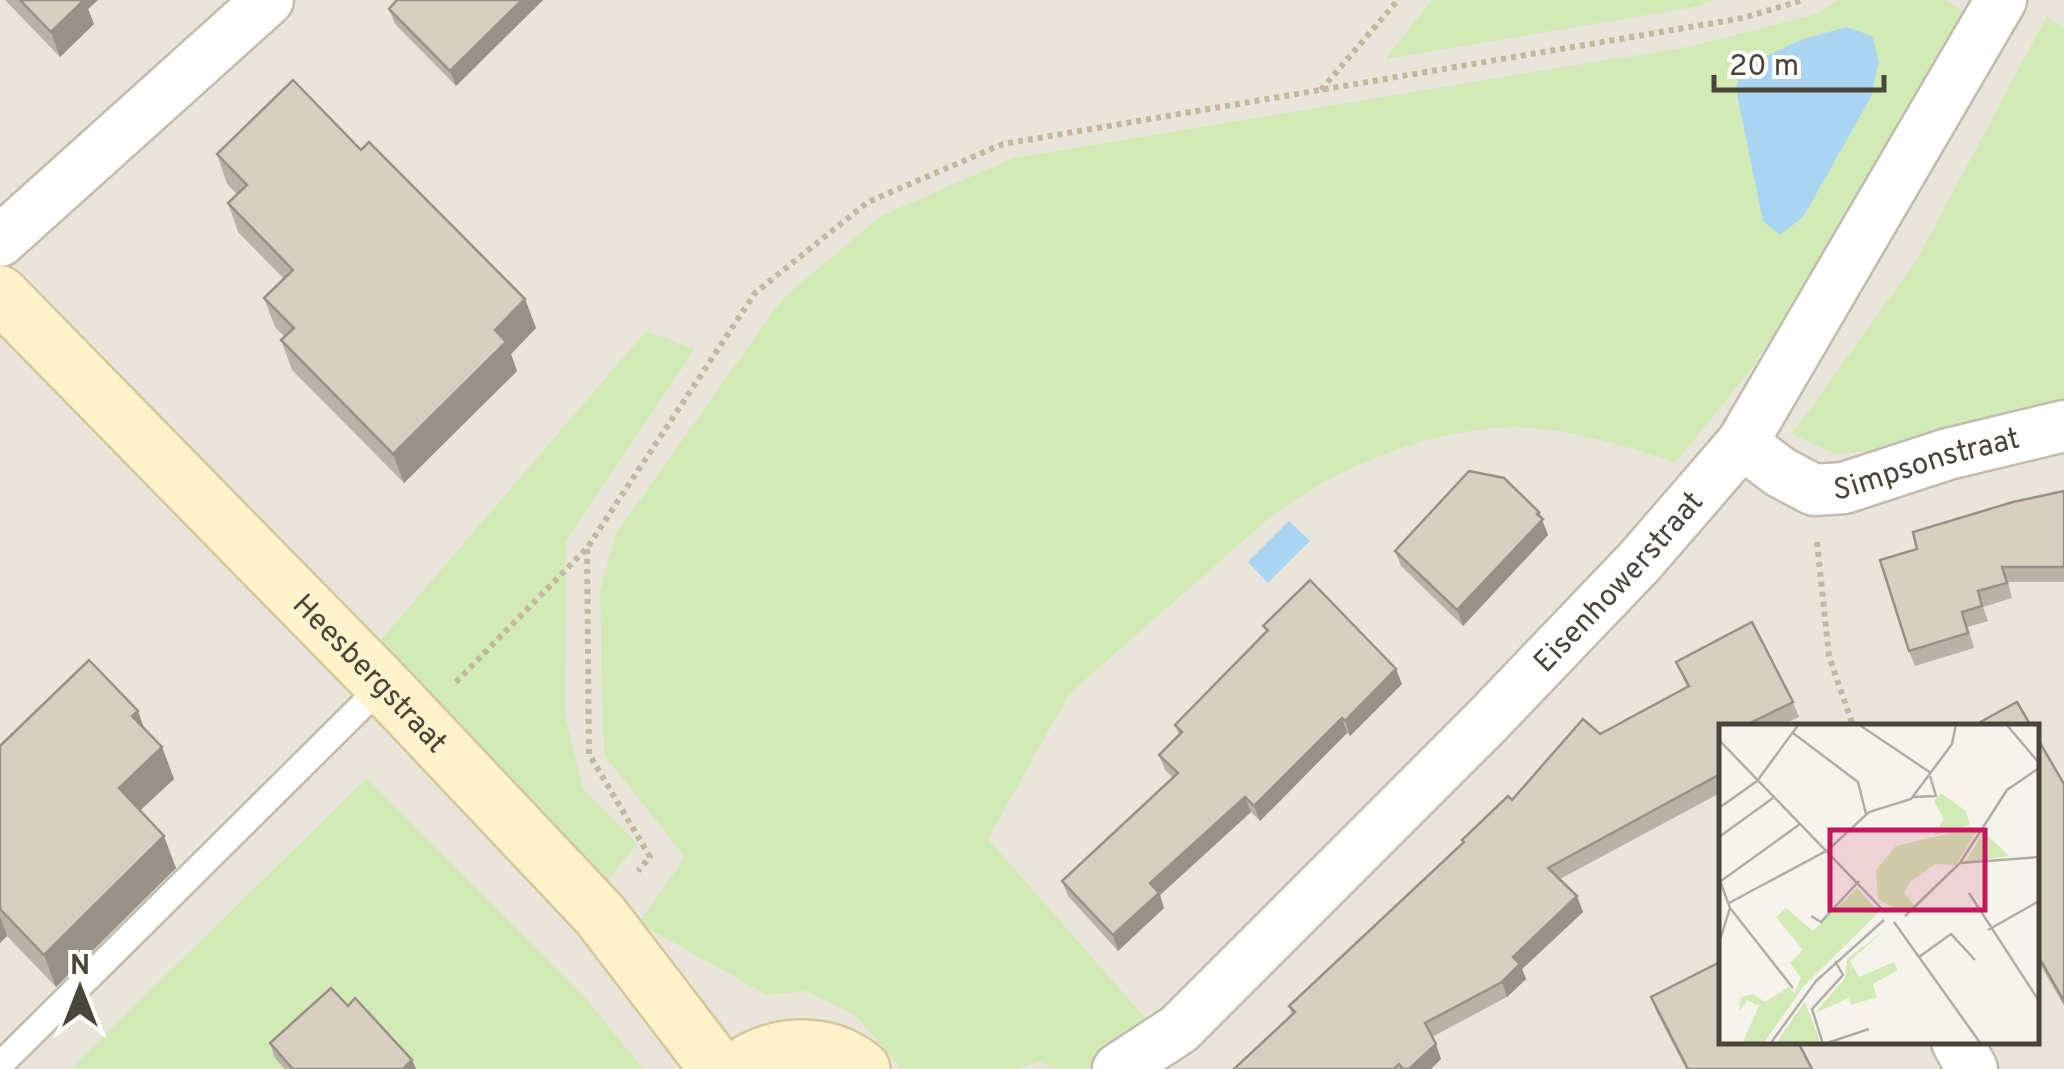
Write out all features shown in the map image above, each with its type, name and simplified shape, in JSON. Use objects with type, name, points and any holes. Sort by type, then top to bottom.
[{"type":"street","points":[[0,242],[268,0]]},
{"type":"street","name":"Eisenhowerstraat","points":[[1118,1069],[1180,1030],[1640,561],[1742,443],[2001,0]]},
{"type":"street","name":"Heesbergstraat","points":[[0,294],[400,704],[600,916],[718,1069]]},
{"type":"street","name":"Simpsonstraat","points":[[1742,443],[1780,472],[1814,490],[1844,488],[1948,454],[2064,426]]},
{"type":"street","points":[[1958,1044],[1972,1069]]},
{"type":"street","points":[[739,1069],[770,1051],[800,1046],[830,1051],[862,1069]]},
{"type":"lane","points":[[0,1065],[400,704]]},
{"type":"path","points":[[1321,90],[1398,0]]},
{"type":"path","points":[[400,704],[587,548],[755,293],[868,202],[1003,144],[1743,18],[1803,0]]},
{"type":"path","points":[[1818,539],[1830,656],[1852,724]]},
{"type":"path","points":[[587,548],[590,754],[650,858],[600,916]]},
{"type":"shaded area","points":[[0,0],[2064,0],[2064,1069],[0,1069]]},
{"type":"green space","points":[[1432,0],[1717,0],[1385,59]]},
{"type":"green space","points":[[1838,0],[1946,0],[1965,13],[1847,225],[1748,373],[1676,462],[1587,437],[1518,427],[1435,438],[1375,458],[1318,486],[1268,519],[1069,694],[988,839],[1148,1021],[1106,1063],[1089,1069],[1057,1069],[1040,1062],[1014,1069],[902,1069],[855,1015],[807,991],[767,995],[639,923],[685,857],[604,755],[600,593],[615,535],[783,298],[881,216],[1013,158],[1687,47],[1817,14]],"holes":[[[1847,27],[1872,37],[1879,61],[1780,235],[1763,220],[1736,91]]]},
{"type":"green space","points":[[2047,16],[2064,29],[2064,403],[1875,450],[1835,454],[1792,434],[1916,261]]},
{"type":"green space","points":[[646,331],[695,349],[566,540],[565,715],[583,789],[637,843],[605,884],[379,642]]},
{"type":"green space","points":[[367,778],[588,1001],[643,1069],[70,1069]]},
{"type":"water","points":[[1847,27],[1872,36],[1879,61],[1871,97],[1803,217],[1780,235],[1763,221],[1736,90],[1741,68],[1803,39]]},
{"type":"water","points":[[1289,521],[1310,541],[1268,583],[1248,562]]},
{"type":"building","points":[[20,0],[84,0],[51,32]]},
{"type":"building","points":[[397,0],[522,0],[450,71],[389,9]]},
{"type":"building","points":[[293,80],[361,150],[369,142],[525,299],[495,330],[506,342],[393,454],[281,340],[294,328],[264,298],[293,270],[228,203],[247,185],[217,154]]},
{"type":"building","points":[[1469,471],[1504,478],[1543,519],[1457,610],[1395,551]]},
{"type":"building","points":[[2064,491],[2064,567],[2002,567],[2007,583],[1978,591],[1982,606],[1962,612],[1968,633],[1909,651],[1880,560],[1917,549],[1913,532]]},
{"type":"building","points":[[1310,580],[1396,669],[1254,806],[1245,797],[1150,883],[1159,893],[1113,935],[1062,881],[1178,773],[1159,755],[1182,732],[1175,725],[1268,630],[1263,626]]},
{"type":"building","points":[[1752,622],[1793,702],[1748,724],[1719,724],[1719,775],[1548,868],[1577,896],[1513,957],[1520,964],[1502,982],[1425,1023],[1436,1044],[1409,1069],[1399,1064],[1394,1069],[1234,1069],[1295,1012],[1289,1006],[1508,796],[1512,800],[1583,719],[1600,734],[1689,686],[1676,662]]},
{"type":"building","points":[[89,660],[138,711],[132,716],[162,747],[119,788],[164,836],[44,955],[0,909],[0,746]]},
{"type":"building","points":[[2017,702],[2030,724],[1977,724]]},
{"type":"building","points":[[2039,741],[2064,784],[2064,1001],[2039,957]]},
{"type":"building","points":[[1719,963],[1719,1044],[1799,1044],[1812,1069],[1688,1069],[1651,997]]},
{"type":"building","points":[[331,988],[348,1006],[355,998],[412,1060],[403,1069],[293,1069],[270,1043]]}]
